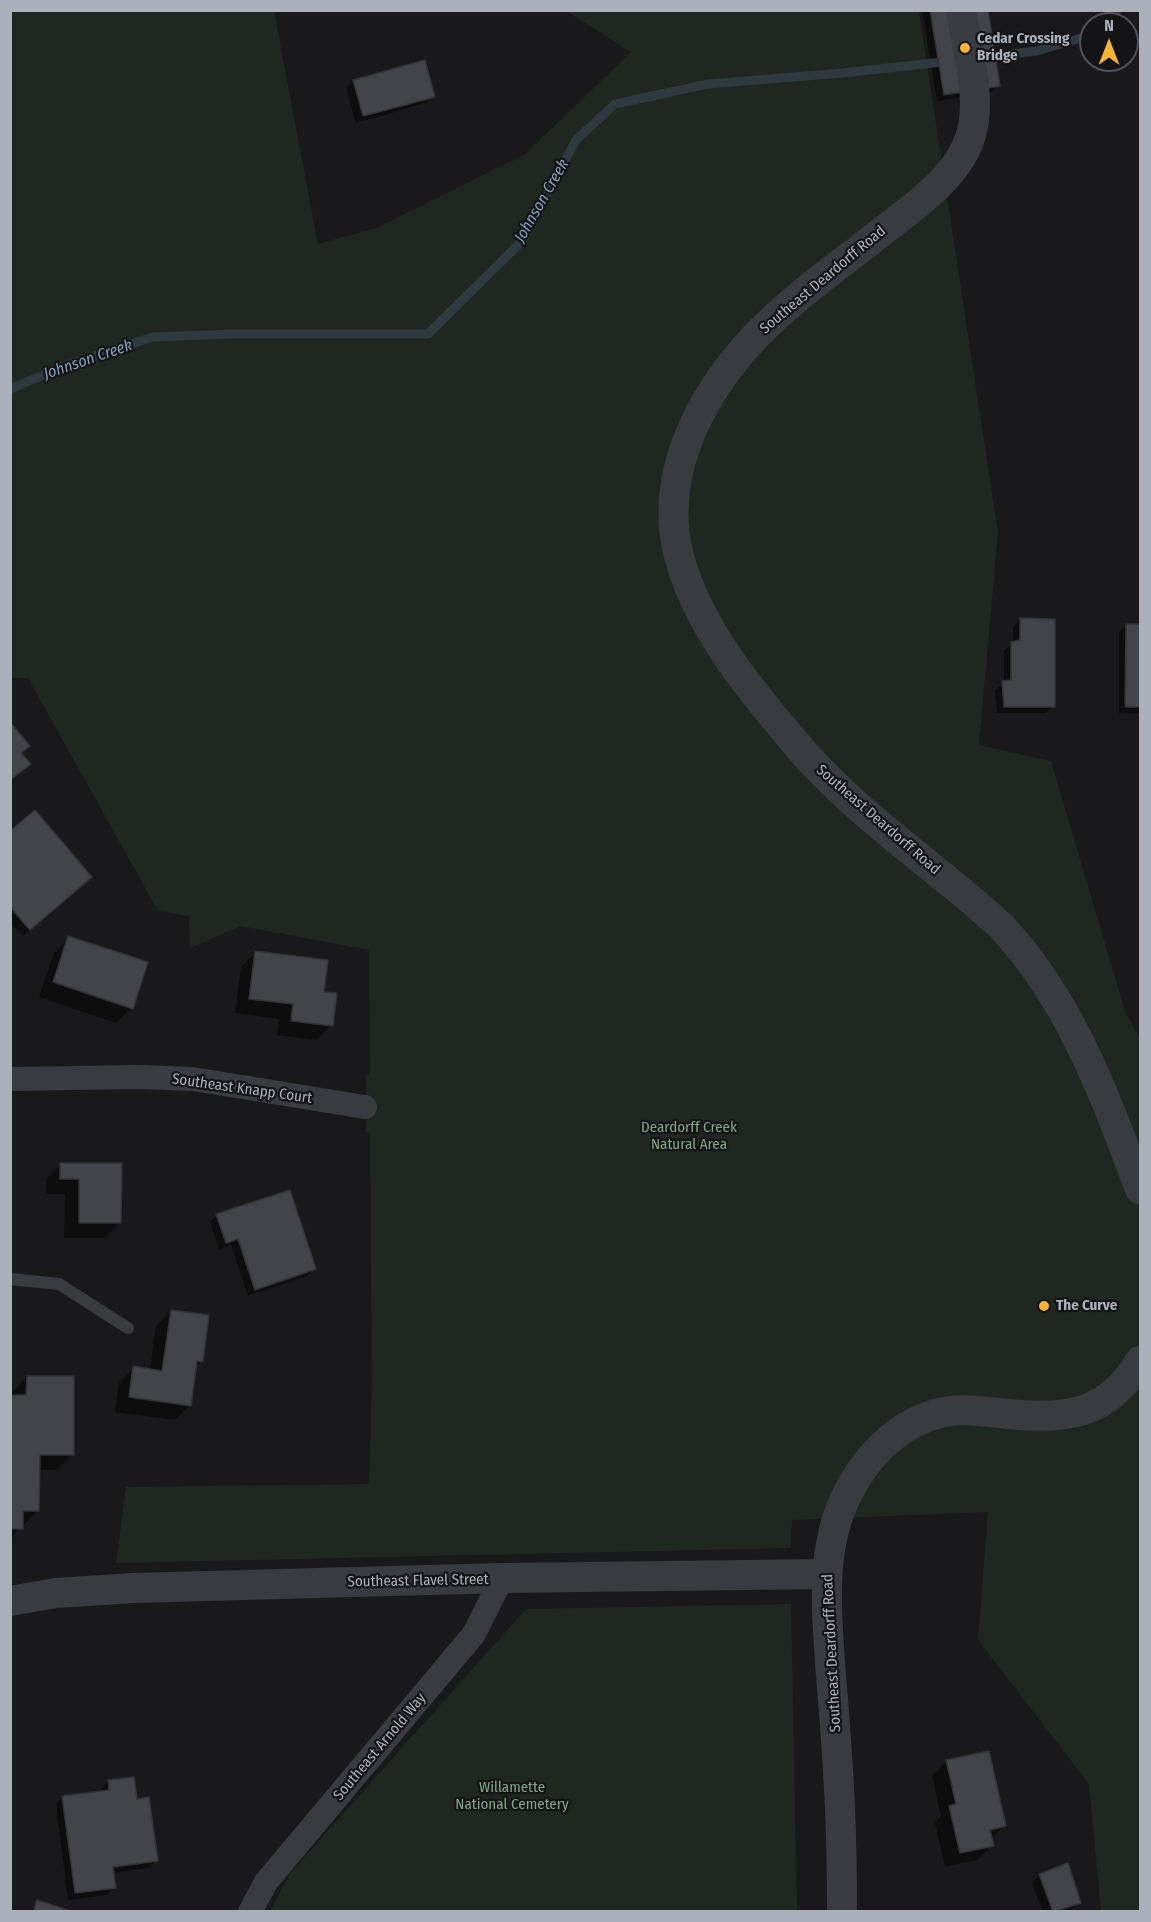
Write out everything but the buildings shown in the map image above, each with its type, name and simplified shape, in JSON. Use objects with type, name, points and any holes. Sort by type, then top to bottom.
[{"type":"street","name":"Southeast Deardorff Road","points":[[961,10],[976,105],[970,138],[963,156],[937,187],[782,311],[733,361],[713,389],[684,446],[677,477],[674,506],[676,539],[687,581],[705,620],[727,654],[793,741],[833,785],[981,908],[1023,949],[1079,1037],[1140,1189]]},
{"type":"street","name":"Southeast Knapp Court","points":[[10,1079],[139,1077],[193,1079],[365,1107]]},
{"type":"street","name":"Southeast Deardorff Road","points":[[842,1911],[842,1836],[828,1630],[827,1574],[834,1528],[846,1495],[862,1467],[880,1447],[921,1419],[945,1412],[969,1411],[1042,1417],[1073,1414],[1090,1408],[1107,1398],[1123,1384],[1140,1361]]},
{"type":"street","name":"Southeast Flavel Street","points":[[10,1601],[56,1593],[133,1588],[502,1578],[827,1574]]},
{"type":"street","name":"Southeast Arnold Way","points":[[250,1911],[266,1882],[474,1634],[502,1578]]},
{"type":"lane","points":[[10,1279],[59,1284],[128,1328]]},
{"type":"green space","name":"Deardorff Creek Natural Area","points":[[10,11],[274,11],[318,244],[376,228],[524,155],[631,52],[566,11],[919,11],[998,533],[979,745],[1051,761],[1125,1011],[1140,1039],[1140,1911],[1101,1911],[1089,1784],[978,1640],[988,1512],[792,1520],[790,1548],[116,1563],[126,1487],[369,1484],[372,1382],[370,1133],[366,1132],[366,1075],[370,1075],[369,950],[241,926],[190,948],[189,916],[158,911],[28,678],[11,678]]},
{"type":"green space","name":"Willamette National Cemetery","points":[[791,1604],[797,1911],[270,1911],[291,1872],[526,1609]]},
{"type":"waterway","name":"Johnson Creek","points":[[985,57],[1037,51],[1079,39]]},
{"type":"waterway","name":"Johnson Creek","points":[[10,389],[67,365],[153,337],[232,334],[428,334],[523,240],[576,140],[615,104],[708,84],[951,61]]},
{"type":"place","name":"Cedar Crossing Bridge","points":[[965,48]]},
{"type":"place","name":"The Curve","points":[[1044,1306]]}]
